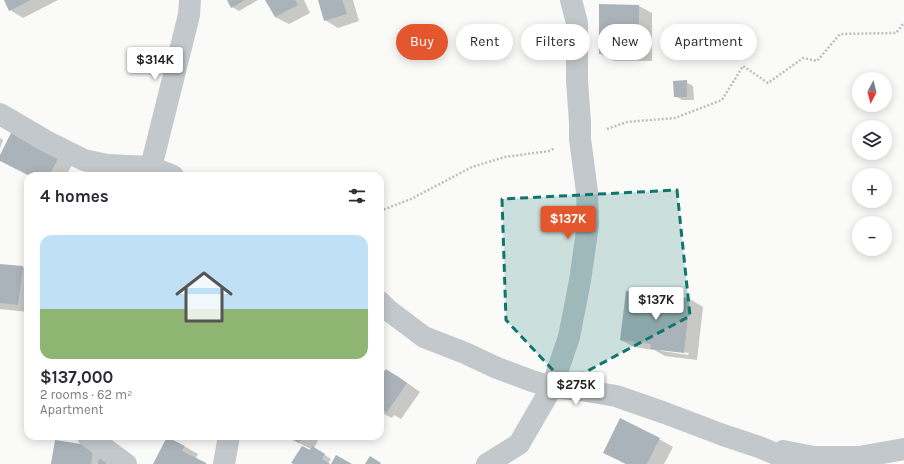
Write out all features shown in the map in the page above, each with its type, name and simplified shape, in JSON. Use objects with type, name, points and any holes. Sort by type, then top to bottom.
[{"type":"street","points":[[151,167],[189,15],[190,0]]},
{"type":"street","points":[[487,464],[519,444],[552,387],[569,337],[580,281],[588,224],[587,192],[580,139],[577,80],[577,23],[571,0]]},
{"type":"street","points":[[0,114],[46,141],[82,168],[107,165],[151,167],[163,172]]},
{"type":"street","points":[[384,306],[424,337],[525,379],[552,387],[616,396],[759,447],[800,464]]},
{"type":"street","points":[[93,440],[126,464]]},
{"type":"street","points":[[224,464],[228,440]]},
{"type":"street","points":[[759,447],[814,457],[859,457],[904,449]]},
{"type":"path","points":[[384,209],[411,199],[472,167],[505,157],[549,151],[627,122],[675,118],[722,100],[743,66],[768,83],[802,58],[817,61],[840,34],[896,33],[904,23]]},
{"type":"highlighted area","points":[[677,190],[690,316],[565,383],[506,320],[502,199]]},
{"type":"building","points":[[4,0],[31,0],[9,11]]},
{"type":"building","points":[[227,0],[245,0],[231,8]]},
{"type":"building","points":[[265,0],[295,0],[298,5],[275,17]]},
{"type":"building","points":[[318,0],[342,0],[347,14],[324,21]]},
{"type":"building","points":[[599,4],[639,5],[639,24],[599,24]]},
{"type":"building","points":[[687,80],[687,97],[674,97],[673,81]]},
{"type":"building","points":[[11,133],[59,157],[51,172],[24,173],[0,161],[0,155]]},
{"type":"building","points":[[0,264],[23,266],[18,305],[0,303]]},
{"type":"building","points":[[626,291],[690,298],[684,353],[650,349],[651,344],[620,340]]},
{"type":"building","points":[[386,369],[407,383],[387,412],[384,410],[384,372]]},
{"type":"building","points":[[620,418],[660,438],[647,464],[626,464],[603,453]]},
{"type":"building","points":[[55,440],[94,446],[91,464],[51,464]]},
{"type":"building","points":[[165,440],[173,440],[185,446],[182,451],[206,463],[206,464],[153,464]]},
{"type":"building","points":[[293,440],[301,440],[299,443]]},
{"type":"building","points":[[302,446],[310,450],[312,446],[325,454],[322,459],[330,464],[291,463]]},
{"type":"building","points":[[336,455],[352,464],[331,464]]},
{"type":"building","points":[[370,456],[381,463],[365,464]]},
{"type":"building","points":[[99,459],[106,460],[106,464],[98,464]]}]
